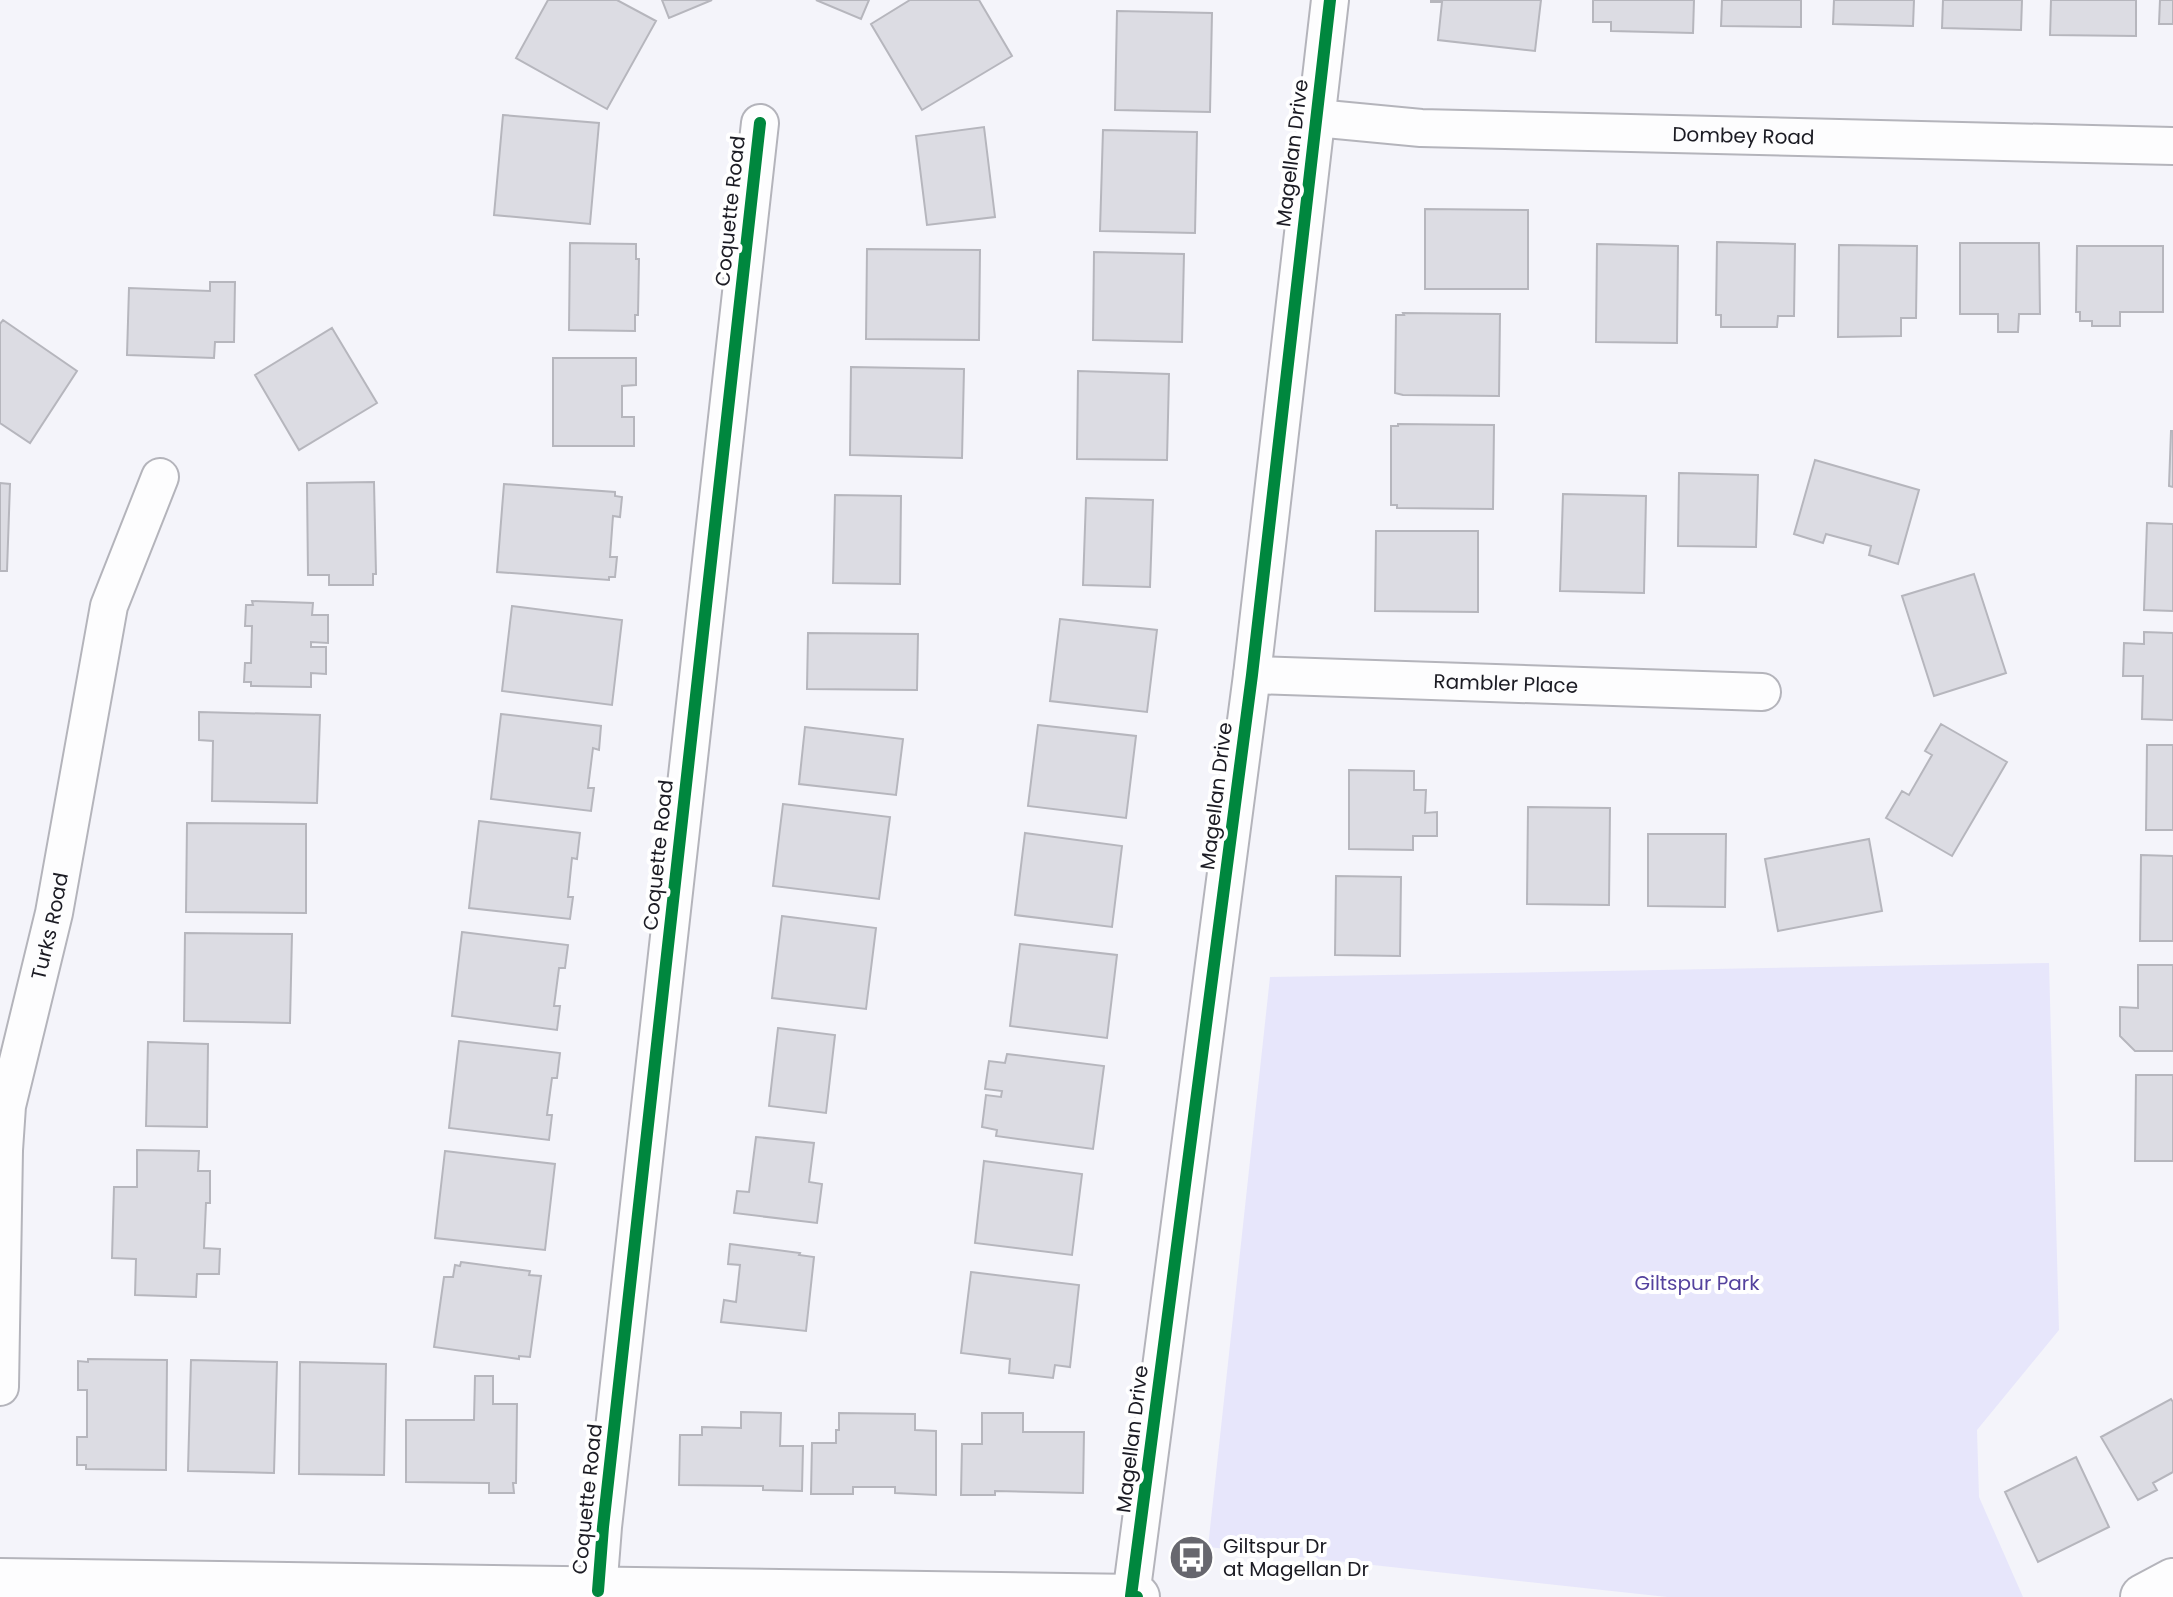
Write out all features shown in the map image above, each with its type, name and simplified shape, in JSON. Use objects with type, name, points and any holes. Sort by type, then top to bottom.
[{"type":"street","name":"Magellan Drive","points":[[1134,1597],[1252,675],[1330,0]]},
{"type":"street","name":"Dombey Road","points":[[1316,118],[1421,128],[2173,146]]},
{"type":"street","name":"Coquette Road","points":[[598,1591],[760,123]]},
{"type":"street","name":"Turks Road","points":[[0,1387],[7,1106],[54,913],[109,606],[160,477]]},
{"type":"street","name":"Rambler Place","points":[[1252,675],[1762,692]]},
{"type":"street","points":[[0,1581],[1134,1597]]},
{"type":"street","points":[[2143,1597],[2173,1581]]},
{"type":"green space","name":"Giltspur Park","points":[[2049,963],[2059,1330],[1977,1430],[1979,1497],[2023,1597],[1667,1597],[1208,1547],[1270,977]]},
{"type":"building","points":[[548,0],[617,0],[656,21],[607,109],[516,58]]},
{"type":"building","points":[[662,0],[712,0],[669,18]]},
{"type":"building","points":[[816,0],[869,0],[861,19]]},
{"type":"building","points":[[910,0],[979,0],[1012,56],[922,110],[871,24]]},
{"type":"building","points":[[1431,0],[1541,0],[1535,51],[1438,40],[1442,2]]},
{"type":"building","points":[[1593,0],[1694,0],[1693,33],[1611,31],[1611,22],[1593,22]]},
{"type":"building","points":[[1722,0],[1801,0],[1801,27],[1721,26]]},
{"type":"building","points":[[1834,0],[1914,0],[1913,26],[1833,24]]},
{"type":"building","points":[[1943,0],[2022,0],[2021,30],[1942,28]]},
{"type":"building","points":[[2051,0],[2136,0],[2136,36],[2050,35]]},
{"type":"building","points":[[2160,0],[2173,0],[2173,24],[2159,24]]},
{"type":"building","points":[[1117,11],[1212,13],[1210,112],[1115,110]]},
{"type":"building","points":[[503,115],[599,123],[590,224],[494,215]]},
{"type":"building","points":[[984,127],[995,217],[927,225],[916,136]]},
{"type":"building","points":[[1103,130],[1197,132],[1195,233],[1100,231]]},
{"type":"building","points":[[1425,209],[1528,210],[1528,289],[1425,289]]},
{"type":"building","points":[[1717,242],[1795,244],[1794,316],[1778,316],[1777,327],[1721,327],[1721,315],[1716,315]]},
{"type":"building","points":[[570,243],[636,244],[636,259],[639,259],[635,331],[569,330]]},
{"type":"building","points":[[1960,243],[2039,243],[2040,314],[2019,314],[2018,332],[1998,332],[1998,314],[1960,314]]},
{"type":"building","points":[[1597,244],[1678,246],[1677,343],[1596,342]]},
{"type":"building","points":[[1839,245],[1917,246],[1916,318],[1901,318],[1901,336],[1838,337]]},
{"type":"building","points":[[2077,246],[2163,246],[2163,312],[2120,312],[2120,326],[2092,326],[2092,321],[2080,321],[2080,312],[2076,312]]},
{"type":"building","points":[[867,249],[980,250],[979,340],[866,339]]},
{"type":"building","points":[[1094,252],[1184,254],[1182,342],[1093,340]]},
{"type":"building","points":[[210,282],[235,282],[234,342],[215,342],[214,358],[127,355],[129,288],[210,291]]},
{"type":"building","points":[[1500,314],[1499,396],[1395,393],[1396,315]]},
{"type":"building","points":[[3,320],[77,371],[30,443],[0,423],[0,324]]},
{"type":"building","points":[[332,328],[377,403],[299,450],[255,375]]},
{"type":"building","points":[[553,358],[636,358],[636,385],[622,386],[622,417],[634,417],[634,446],[553,446]]},
{"type":"building","points":[[851,367],[964,369],[962,458],[850,455]]},
{"type":"building","points":[[1078,371],[1169,374],[1167,460],[1077,459]]},
{"type":"building","points":[[1494,425],[1493,509],[1397,508],[1397,505],[1391,505],[1391,426]]},
{"type":"building","points":[[2173,431],[2173,487],[2169,486]]},
{"type":"building","points":[[1815,460],[1919,490],[1898,564],[1869,555],[1871,546],[1826,534],[1823,543],[1794,534]]},
{"type":"building","points":[[1679,473],[1758,475],[1756,547],[1678,546]]},
{"type":"building","points":[[374,482],[376,574],[373,574],[373,585],[329,585],[329,575],[308,575],[307,483]]},
{"type":"building","points":[[0,483],[10,484],[7,571],[0,571]]},
{"type":"building","points":[[504,484],[615,492],[615,496],[622,497],[620,517],[613,516],[610,557],[617,557],[615,577],[609,577],[609,580],[497,572]]},
{"type":"building","points":[[1563,494],[1646,496],[1644,593],[1560,591]]},
{"type":"building","points":[[835,495],[901,496],[900,584],[833,583]]},
{"type":"building","points":[[1086,498],[1153,500],[1150,587],[1083,585]]},
{"type":"building","points":[[2147,523],[2173,524],[2173,611],[2144,610]]},
{"type":"building","points":[[1376,531],[1478,531],[1478,612],[1375,611]]},
{"type":"building","points":[[1974,574],[2006,673],[1934,696],[1902,596]]},
{"type":"building","points":[[252,601],[313,603],[312,615],[328,615],[328,643],[311,642],[311,647],[326,647],[326,674],[311,673],[311,687],[251,686],[251,682],[244,682],[245,663],[251,663],[252,626],[245,626],[246,605],[253,605]]},
{"type":"building","points":[[512,606],[622,620],[612,705],[502,691]]},
{"type":"building","points":[[1060,619],[1157,630],[1147,712],[1050,701]]},
{"type":"building","points":[[2144,632],[2173,633],[2173,720],[2142,719],[2143,676],[2123,676],[2124,643],[2144,644]]},
{"type":"building","points":[[808,633],[918,634],[917,690],[807,689]]},
{"type":"building","points":[[199,712],[320,715],[317,803],[212,801],[213,741],[199,740]]},
{"type":"building","points":[[501,714],[601,726],[599,750],[593,748],[588,788],[594,788],[591,811],[491,799]]},
{"type":"building","points":[[1941,724],[2007,762],[1952,856],[1886,818],[1902,791],[1909,795],[1932,755],[1925,751]]},
{"type":"building","points":[[1038,725],[1136,736],[1126,818],[1028,806]]},
{"type":"building","points":[[805,727],[903,739],[896,795],[799,784]]},
{"type":"building","points":[[2147,745],[2173,745],[2173,830],[2146,830]]},
{"type":"building","points":[[1349,770],[1414,771],[1414,790],[1426,790],[1425,813],[1437,812],[1437,836],[1413,836],[1413,850],[1349,849]]},
{"type":"building","points":[[783,804],[890,817],[879,899],[773,886]]},
{"type":"building","points":[[1528,807],[1610,808],[1609,905],[1527,904]]},
{"type":"building","points":[[479,821],[580,833],[577,859],[572,858],[568,897],[573,897],[570,919],[469,908]]},
{"type":"building","points":[[187,823],[306,824],[306,913],[186,912]]},
{"type":"building","points":[[1025,833],[1122,846],[1112,927],[1015,915]]},
{"type":"building","points":[[1648,834],[1726,834],[1725,907],[1648,906]]},
{"type":"building","points":[[1869,839],[1882,911],[1778,931],[1765,859]]},
{"type":"building","points":[[2141,855],[2173,856],[2173,941],[2140,941]]},
{"type":"building","points":[[1336,876],[1401,877],[1400,956],[1335,955]]},
{"type":"building","points":[[782,916],[876,928],[866,1009],[772,998]]},
{"type":"building","points":[[462,932],[568,945],[565,968],[559,968],[554,1006],[560,1006],[557,1030],[452,1016]]},
{"type":"building","points":[[185,933],[292,934],[290,1023],[184,1021]]},
{"type":"building","points":[[1020,944],[1117,955],[1107,1038],[1010,1026]]},
{"type":"building","points":[[2138,965],[2173,965],[2173,1051],[2135,1051],[2120,1036],[2120,1007],[2138,1008]]},
{"type":"building","points":[[778,1028],[835,1035],[826,1113],[769,1106]]},
{"type":"building","points":[[459,1041],[560,1053],[557,1078],[552,1078],[547,1115],[552,1115],[549,1140],[449,1128]]},
{"type":"building","points":[[148,1042],[208,1044],[207,1127],[146,1126]]},
{"type":"building","points":[[1007,1054],[1104,1066],[1093,1149],[996,1136],[997,1130],[982,1127],[986,1095],[1001,1097],[1002,1091],[985,1089],[989,1061],[1005,1063]]},
{"type":"building","points":[[2136,1075],[2173,1075],[2173,1161],[2135,1161]]},
{"type":"building","points":[[756,1137],[814,1143],[809,1182],[822,1184],[817,1223],[734,1213],[737,1191],[749,1192]]},
{"type":"building","points":[[137,1150],[199,1151],[198,1171],[210,1171],[210,1203],[206,1203],[204,1248],[220,1249],[219,1274],[197,1274],[196,1297],[135,1295],[136,1259],[112,1258],[114,1187],[137,1187]]},
{"type":"building","points":[[445,1151],[555,1164],[545,1250],[435,1238]]},
{"type":"building","points":[[984,1161],[1082,1174],[1072,1255],[975,1243]]},
{"type":"building","points":[[730,1244],[814,1257],[806,1331],[721,1322],[724,1300],[736,1302],[740,1265],[728,1264]]},
{"type":"building","points":[[461,1262],[530,1271],[529,1275],[541,1276],[530,1357],[519,1356],[519,1359],[434,1347],[444,1277],[453,1277],[455,1265],[460,1266]]},
{"type":"building","points":[[971,1272],[1079,1285],[1070,1367],[1055,1365],[1053,1378],[1009,1373],[1010,1359],[961,1353]]},
{"type":"building","points":[[88,1359],[167,1360],[166,1470],[86,1469],[86,1465],[77,1465],[77,1437],[87,1437],[87,1390],[78,1390],[78,1361],[88,1362]]},
{"type":"building","points":[[191,1360],[277,1362],[274,1473],[188,1471]]},
{"type":"building","points":[[300,1362],[386,1364],[384,1475],[299,1474]]},
{"type":"building","points":[[475,1376],[493,1376],[493,1404],[517,1404],[514,1493],[489,1493],[489,1483],[406,1482],[406,1420],[474,1420]]},
{"type":"building","points":[[2171,1399],[2173,1472],[2153,1483],[2157,1490],[2138,1500],[2101,1437]]},
{"type":"building","points":[[741,1412],[781,1413],[780,1446],[803,1446],[802,1491],[763,1490],[763,1486],[679,1485],[680,1435],[702,1435],[702,1427],[741,1428]]},
{"type":"building","points":[[839,1413],[915,1414],[915,1430],[936,1431],[936,1495],[895,1493],[895,1487],[853,1487],[853,1494],[811,1494],[812,1443],[836,1443]]},
{"type":"building","points":[[982,1413],[1023,1413],[1023,1432],[1084,1432],[1083,1493],[995,1491],[995,1495],[961,1495],[962,1444],[982,1444]]},
{"type":"building","points":[[2076,1457],[2109,1527],[2038,1562],[2005,1492]]},
{"type":"cycle path","points":[[1137,1597],[1131,1596],[1252,675],[1330,0]]},
{"type":"cycle path","points":[[598,1591],[760,123]]},
{"type":"place","name":"Giltspur Dr at Magellan Dr","points":[[1192,1558]]}]
